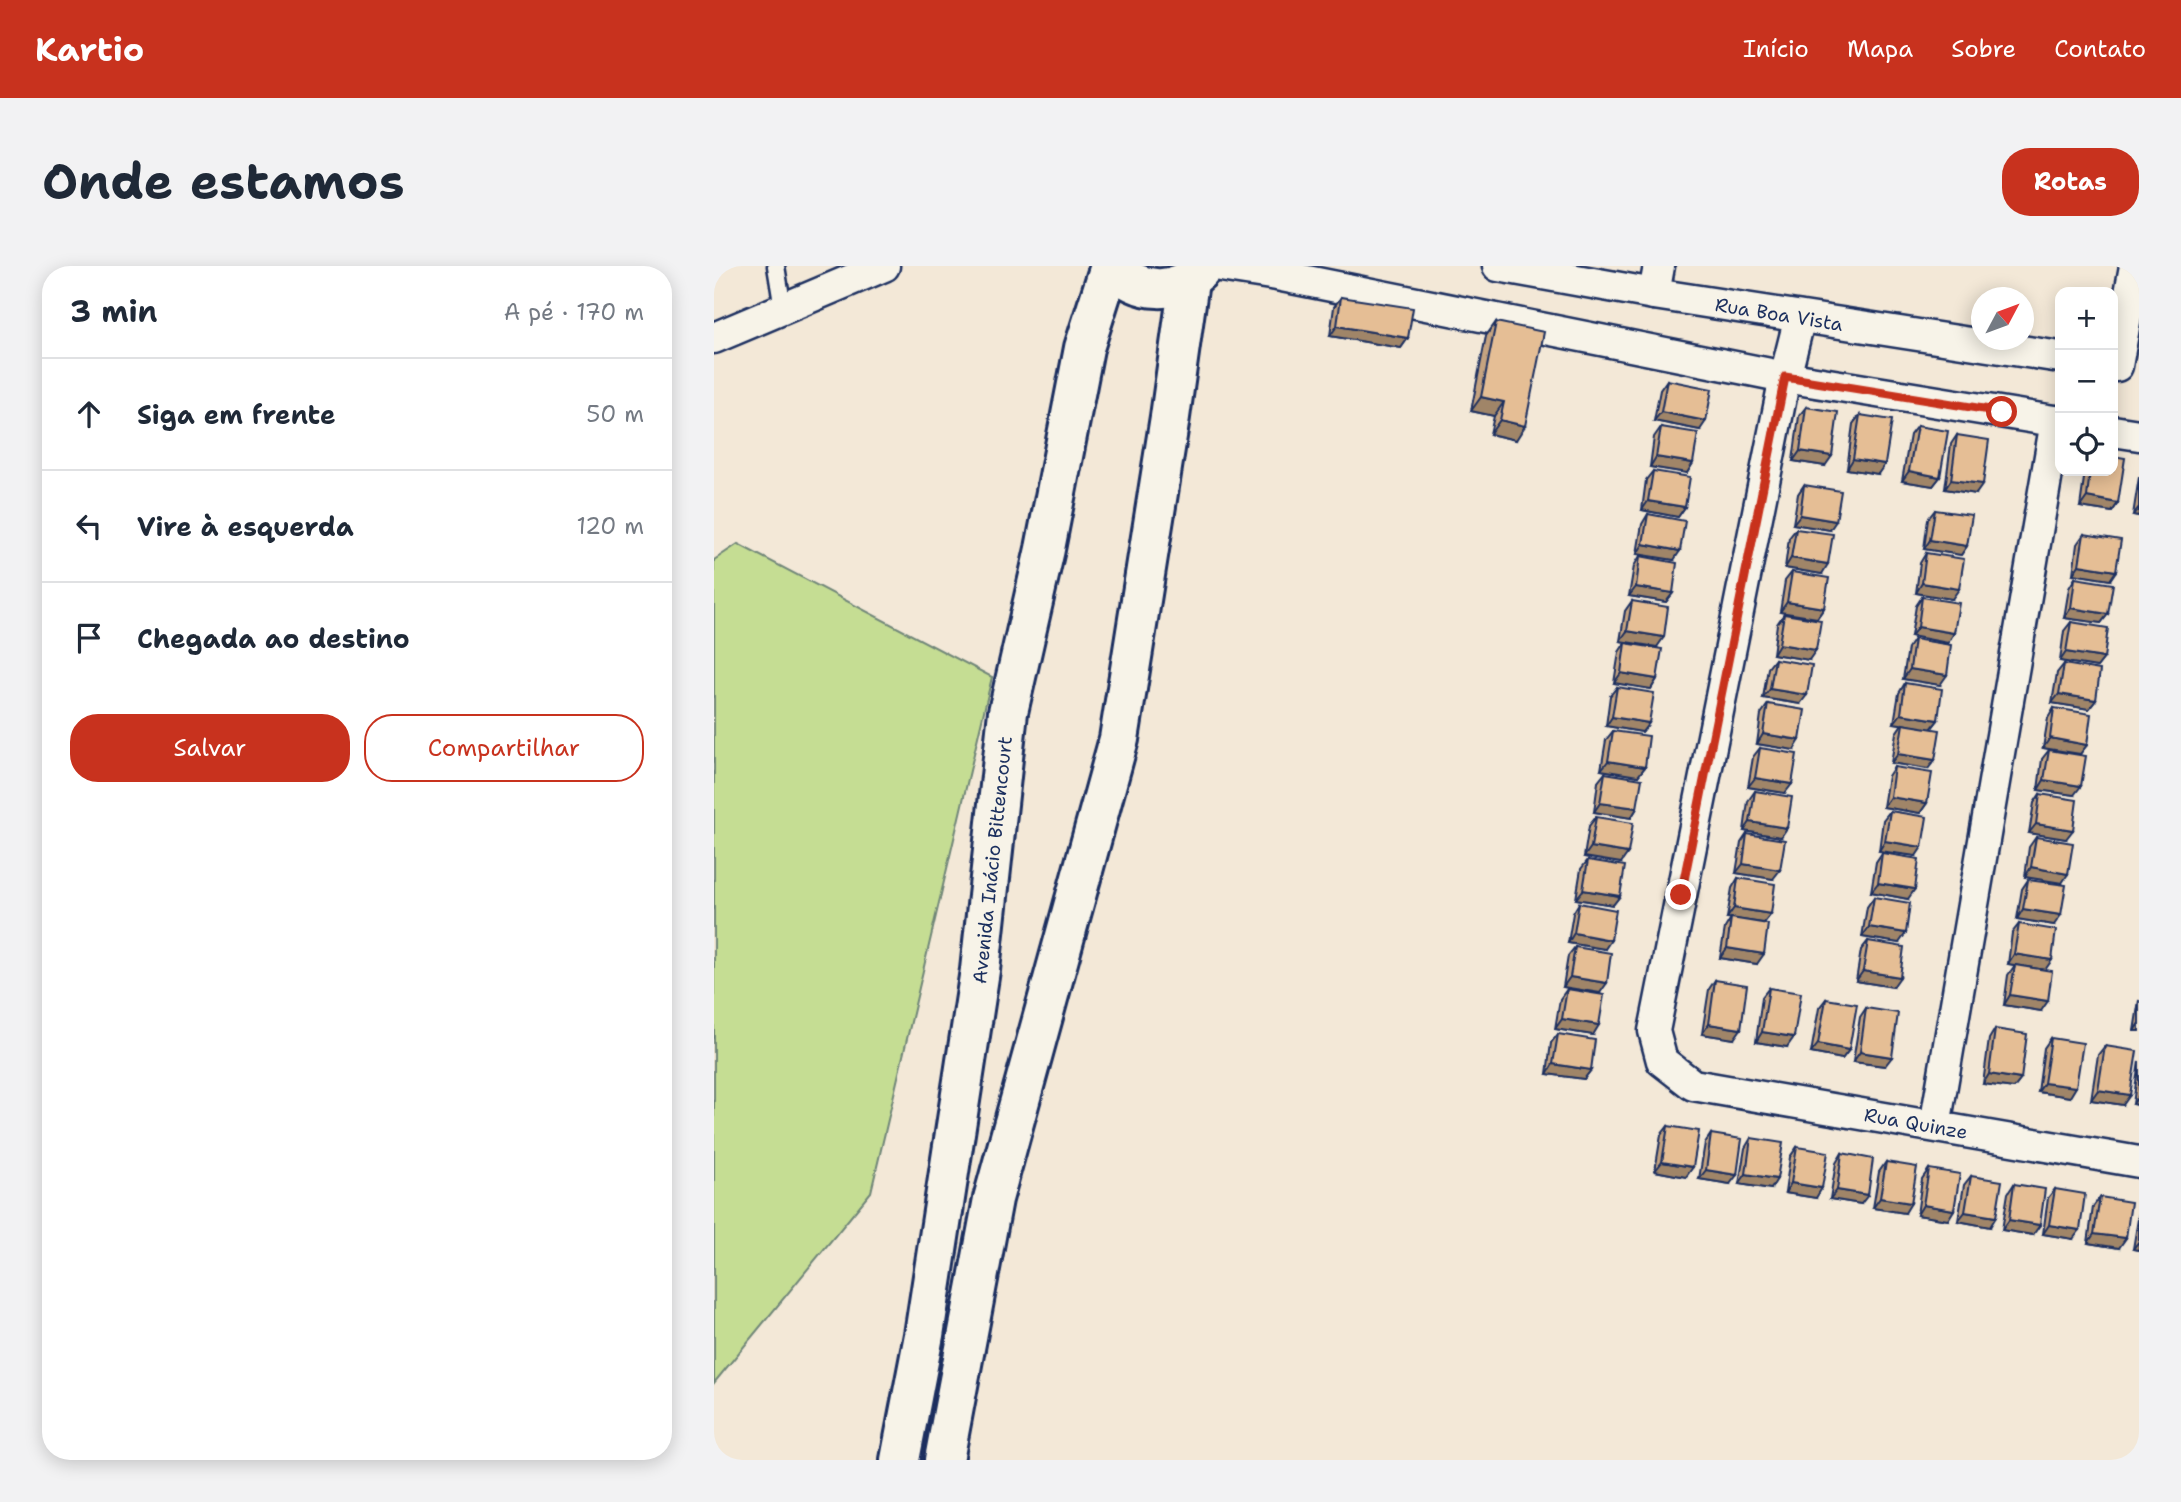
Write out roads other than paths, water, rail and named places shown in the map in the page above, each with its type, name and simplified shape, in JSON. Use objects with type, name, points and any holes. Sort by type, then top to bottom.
[{"type":"street","points":[[714,338],[884,266]]},
{"type":"street","points":[[1111,266],[1128,280],[1151,289],[1167,289],[1204,271],[1277,275],[1785,377],[2055,422]]},
{"type":"street","name":"Avenida Inácio Bittencourt","points":[[900,1460],[924,1335],[981,970],[1008,712],[1045,549],[1084,348],[1111,266]]},
{"type":"street","name":"Rua Boa Vista","points":[[1498,266],[1656,280],[1800,317],[2055,356]]},
{"type":"street","points":[[2123,367],[2135,266]]},
{"type":"street","points":[[944,1460],[993,1199],[1119,739],[1170,417],[1204,271]]},
{"type":"street","points":[[1785,377],[1800,317]]},
{"type":"street","name":"Rua Quinze","points":[[1785,377],[1654,1031],[1662,1061],[1693,1084],[2139,1162]]},
{"type":"street","points":[[2118,431],[2139,435]]},
{"type":"street","points":[[1935,1126],[2055,439]]},
{"type":"lane","points":[[776,266],[783,309]]}]
